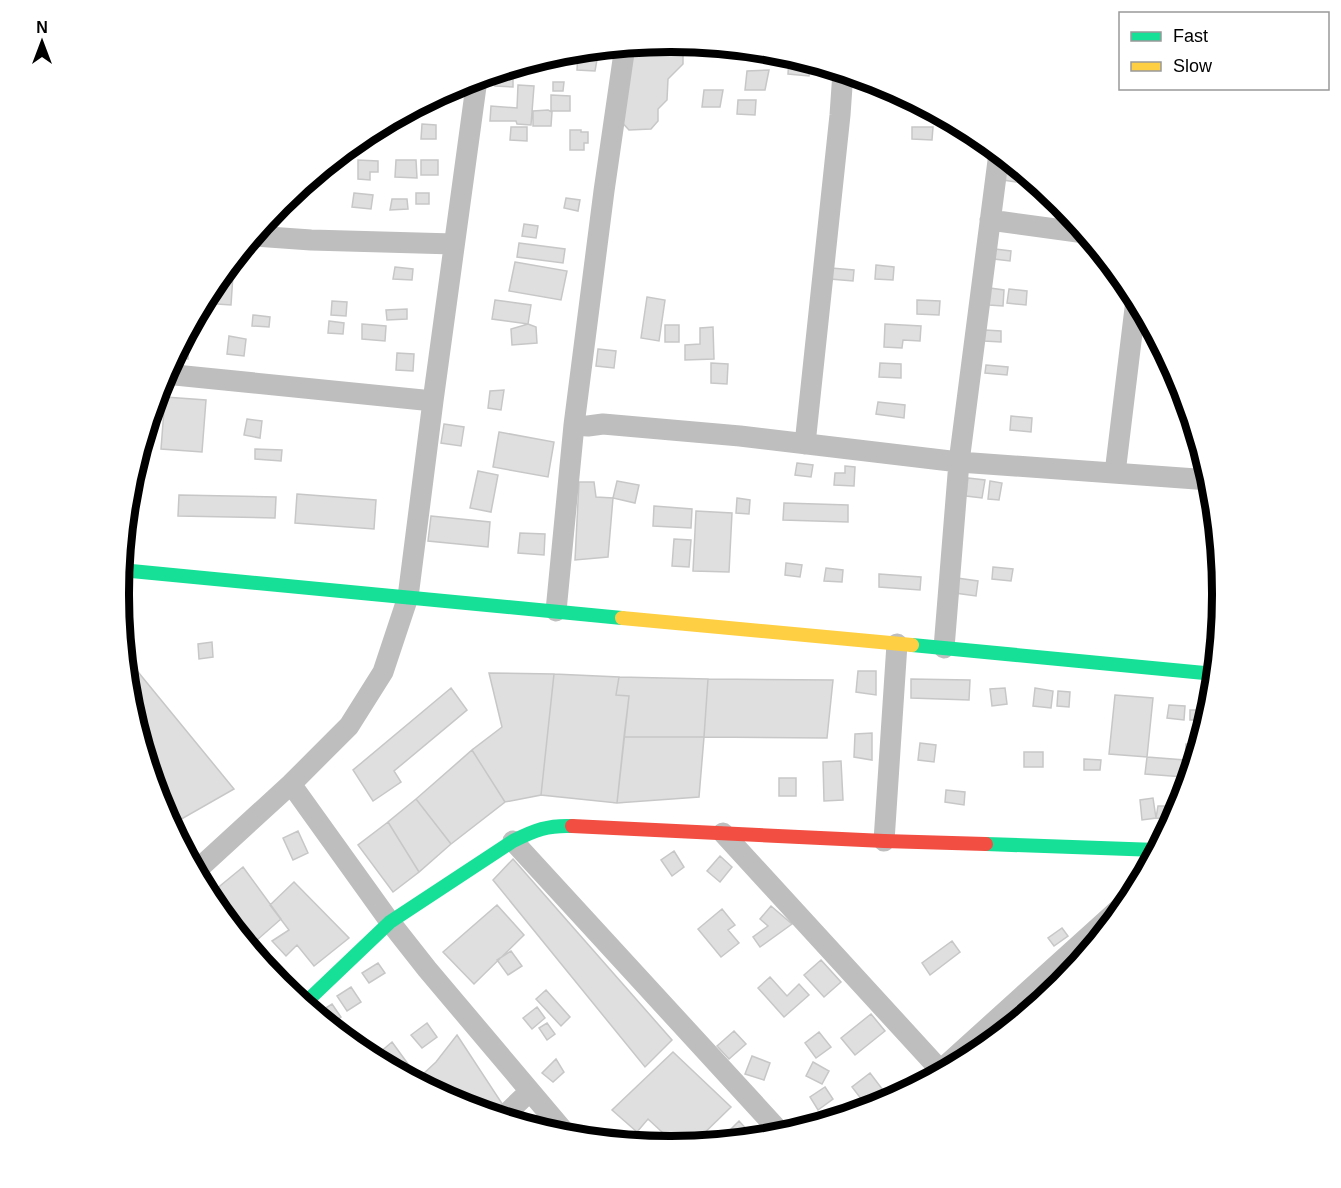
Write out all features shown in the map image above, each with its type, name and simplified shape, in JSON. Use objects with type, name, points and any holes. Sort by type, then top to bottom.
[{"type":"street","points":[[556,611],[574,425],[624,55]]},
{"type":"street","points":[[805,444],[842,80]]},
{"type":"street","points":[[202,865],[350,726],[383,672],[408,597],[476,89]]},
{"type":"street","points":[[944,648],[959,462],[998,162]]},
{"type":"street","points":[[990,220],[1073,231]]},
{"type":"street","points":[[263,237],[454,244]]},
{"type":"street","points":[[1115,473],[1134,315]]},
{"type":"street","points":[[176,375],[433,401]]},
{"type":"street","points":[[574,425],[603,424],[740,436],[959,462],[1200,479]]},
{"type":"street","points":[[130,573],[1206,673]]},
{"type":"street","points":[[884,841],[897,644]]},
{"type":"street","points":[[291,784],[390,922],[557,1123]]},
{"type":"street","points":[[310,998],[390,922],[513,841],[532,831],[556,825],[884,841],[1147,850]]},
{"type":"street","points":[[723,833],[933,1067]]},
{"type":"street","points":[[513,841],[774,1125]]},
{"type":"street","points":[[968,1046],[1093,932]]},
{"type":"street","points":[[509,1111],[530,1091]]},
{"type":"building","points":[[683,53],[683,64],[668,79],[667,100],[658,109],[658,121],[651,129],[629,130],[618,118],[633,54]]},
{"type":"building","points":[[597,57],[595,71],[577,70],[578,61]]},
{"type":"building","points":[[788,66],[809,71],[809,76],[788,74]]},
{"type":"building","points":[[769,70],[765,90],[745,90],[747,71]]},
{"type":"building","points":[[513,76],[513,87],[495,86],[495,81]]},
{"type":"building","points":[[553,82],[564,82],[563,91],[553,91]]},
{"type":"building","points":[[518,85],[534,86],[531,125],[517,124],[516,121],[490,121],[491,106],[517,108]]},
{"type":"building","points":[[704,90],[723,90],[720,107],[702,107]]},
{"type":"building","points":[[551,95],[570,96],[570,111],[551,111]]},
{"type":"building","points":[[738,100],[756,100],[755,115],[737,114]]},
{"type":"building","points":[[533,111],[552,112],[551,126],[533,126]]},
{"type":"building","points":[[422,124],[436,125],[436,139],[421,139]]},
{"type":"building","points":[[511,127],[527,127],[527,141],[510,140]]},
{"type":"building","points":[[912,127],[933,127],[932,140],[912,139]]},
{"type":"building","points":[[570,130],[588,132],[588,143],[584,143],[584,150],[570,150]]},
{"type":"building","points":[[358,160],[378,161],[378,172],[370,172],[370,180],[358,179]]},
{"type":"building","points":[[396,160],[416,160],[417,178],[395,177]]},
{"type":"building","points":[[421,160],[438,160],[438,175],[421,175]]},
{"type":"building","points":[[1004,168],[1023,183],[1003,180]]},
{"type":"building","points":[[354,193],[373,195],[371,209],[352,207]]},
{"type":"building","points":[[416,193],[429,193],[429,204],[416,204]]},
{"type":"building","points":[[566,198],[580,200],[578,211],[564,208]]},
{"type":"building","points":[[392,199],[407,199],[408,209],[390,210]]},
{"type":"building","points":[[524,224],[538,226],[536,238],[522,236]]},
{"type":"building","points":[[519,243],[565,249],[563,263],[517,257]]},
{"type":"building","points":[[995,249],[1011,251],[1010,261],[994,259]]},
{"type":"building","points":[[515,262],[567,271],[561,300],[509,291]]},
{"type":"building","points":[[876,265],[894,267],[893,280],[875,279]]},
{"type":"building","points":[[395,267],[413,269],[412,280],[393,279]]},
{"type":"building","points":[[831,268],[854,270],[853,281],[830,279]]},
{"type":"building","points":[[233,275],[231,305],[214,304]]},
{"type":"building","points":[[990,288],[1004,290],[1003,306],[989,305]]},
{"type":"building","points":[[1009,289],[1027,291],[1026,305],[1007,303]]},
{"type":"building","points":[[647,297],[665,300],[659,341],[641,338]]},
{"type":"building","points":[[495,300],[531,305],[528,324],[492,319]]},
{"type":"building","points":[[917,300],[940,301],[939,315],[917,314]]},
{"type":"building","points":[[332,301],[347,302],[346,316],[331,315]]},
{"type":"building","points":[[407,309],[407,319],[387,320],[386,310]]},
{"type":"building","points":[[253,315],[270,317],[269,327],[252,326]]},
{"type":"building","points":[[329,321],[344,323],[343,334],[328,333]]},
{"type":"building","points":[[362,324],[386,326],[385,341],[362,339]]},
{"type":"building","points":[[528,324],[536,327],[537,343],[512,345],[511,329]]},
{"type":"building","points":[[885,324],[921,326],[920,341],[903,340],[902,348],[884,347]]},
{"type":"building","points":[[665,325],[679,325],[679,342],[665,342]]},
{"type":"building","points":[[713,327],[714,359],[685,360],[685,345],[700,344],[700,328]]},
{"type":"building","points":[[985,330],[1001,331],[1001,342],[984,341]]},
{"type":"building","points":[[229,336],[246,339],[244,356],[227,354]]},
{"type":"building","points":[[188,348],[188,359],[183,359]]},
{"type":"building","points":[[598,349],[616,351],[614,368],[596,366]]},
{"type":"building","points":[[397,353],[414,354],[413,371],[396,370]]},
{"type":"building","points":[[711,363],[728,364],[727,384],[711,383]]},
{"type":"building","points":[[880,363],[901,364],[901,378],[879,377]]},
{"type":"building","points":[[986,365],[1008,367],[1007,375],[985,373]]},
{"type":"building","points":[[504,390],[501,410],[488,408],[490,391]]},
{"type":"building","points":[[166,397],[206,400],[202,452],[161,449]]},
{"type":"building","points":[[878,402],[905,405],[904,418],[876,414]]},
{"type":"building","points":[[1011,416],[1032,418],[1031,432],[1010,430]]},
{"type":"building","points":[[247,419],[262,421],[260,438],[244,435]]},
{"type":"building","points":[[444,424],[464,427],[461,446],[441,443]]},
{"type":"building","points":[[499,432],[554,442],[548,477],[493,467]]},
{"type":"building","points":[[255,449],[282,450],[281,461],[255,459]]},
{"type":"building","points":[[797,463],[813,465],[811,477],[795,475]]},
{"type":"building","points":[[845,466],[855,467],[854,486],[834,485],[835,473],[845,473]]},
{"type":"building","points":[[478,471],[498,475],[491,512],[470,508]]},
{"type":"building","points":[[968,478],[985,480],[982,498],[966,496]]},
{"type":"building","points":[[617,481],[639,485],[635,503],[613,498]]},
{"type":"building","points":[[990,481],[1002,483],[999,500],[988,499]]},
{"type":"building","points":[[579,482],[594,482],[596,497],[613,498],[608,557],[575,560]]},
{"type":"building","points":[[297,494],[376,500],[374,529],[295,523]]},
{"type":"building","points":[[179,495],[276,497],[275,518],[178,516]]},
{"type":"building","points":[[737,498],[750,500],[749,514],[736,513]]},
{"type":"building","points":[[784,503],[848,505],[848,522],[783,520]]},
{"type":"building","points":[[654,506],[692,509],[691,528],[653,526]]},
{"type":"building","points":[[696,511],[732,513],[729,572],[693,571]]},
{"type":"building","points":[[431,516],[490,522],[488,547],[428,541]]},
{"type":"building","points":[[520,533],[545,534],[544,555],[518,553]]},
{"type":"building","points":[[674,539],[691,540],[689,567],[672,566]]},
{"type":"building","points":[[786,563],[802,565],[800,577],[785,575]]},
{"type":"building","points":[[993,567],[1013,569],[1011,581],[992,579]]},
{"type":"building","points":[[826,568],[843,570],[842,582],[824,581]]},
{"type":"building","points":[[879,574],[921,577],[920,590],[879,587]]},
{"type":"building","points":[[957,578],[978,581],[976,596],[955,593]]},
{"type":"building","points":[[212,642],[213,657],[199,659],[198,644]]},
{"type":"building","points":[[134,667],[234,789],[179,820],[147,734]]},
{"type":"building","points":[[858,671],[876,671],[876,695],[856,692]]},
{"type":"building","points":[[489,673],[554,674],[541,795],[505,802],[472,750],[502,727]]},
{"type":"building","points":[[554,674],[619,677],[616,695],[629,696],[617,803],[541,795]]},
{"type":"building","points":[[619,677],[708,679],[704,737],[624,737],[629,696],[616,695]]},
{"type":"building","points":[[708,679],[833,680],[827,738],[704,737]]},
{"type":"building","points":[[911,679],[970,680],[969,700],[911,698]]},
{"type":"building","points":[[451,688],[467,710],[394,771],[401,782],[373,801],[353,770]]},
{"type":"building","points":[[1005,688],[1007,704],[992,706],[990,689]]},
{"type":"building","points":[[1035,688],[1053,691],[1051,708],[1033,706]]},
{"type":"building","points":[[1058,691],[1070,692],[1069,707],[1057,706]]},
{"type":"building","points":[[1115,695],[1153,698],[1147,757],[1109,754]]},
{"type":"building","points":[[1169,705],[1185,706],[1184,720],[1167,718]]},
{"type":"building","points":[[1190,710],[1200,710],[1197,720],[1190,720]]},
{"type":"building","points":[[872,733],[872,760],[854,757],[855,734]]},
{"type":"building","points":[[624,737],[704,737],[699,797],[617,803]]},
{"type":"building","points":[[920,743],[936,745],[934,762],[918,760]]},
{"type":"building","points":[[1186,744],[1191,744],[1186,760]]},
{"type":"building","points":[[472,750],[505,802],[451,844],[416,799]]},
{"type":"building","points":[[1024,752],[1043,752],[1043,767],[1024,767]]},
{"type":"building","points":[[1147,757],[1185,760],[1180,777],[1145,774]]},
{"type":"building","points":[[1084,759],[1101,760],[1100,770],[1084,770]]},
{"type":"building","points":[[841,761],[843,800],[824,801],[823,762]]},
{"type":"building","points":[[779,778],[796,778],[796,796],[779,796]]},
{"type":"building","points":[[946,790],[965,792],[964,805],[945,802]]},
{"type":"building","points":[[1153,798],[1156,818],[1142,820],[1140,800]]},
{"type":"building","points":[[416,799],[451,844],[419,872],[388,822]]},
{"type":"building","points":[[1158,806],[1169,806],[1163,818],[1156,818]]},
{"type":"building","points":[[388,822],[419,872],[393,892],[358,845]]},
{"type":"building","points":[[298,831],[308,853],[293,860],[283,838]]},
{"type":"building","points":[[674,851],[684,867],[672,876],[661,860]]},
{"type":"building","points":[[720,856],[732,867],[720,882],[707,871]]},
{"type":"building","points":[[513,859],[672,1040],[645,1067],[493,880]]},
{"type":"building","points":[[243,867],[281,919],[255,942],[216,889]]},
{"type":"building","points":[[294,882],[349,938],[314,966],[297,945],[286,956],[272,941],[289,930],[270,905]]},
{"type":"building","points":[[497,905],[524,935],[474,984],[443,952]]},
{"type":"building","points":[[771,906],[792,924],[760,947],[753,937],[768,926],[760,919]]},
{"type":"building","points":[[722,909],[735,925],[728,930],[739,943],[721,957],[698,929]]},
{"type":"building","points":[[1062,928],[1068,936],[1054,946],[1048,938]]},
{"type":"building","points":[[952,941],[960,952],[930,975],[922,963]]},
{"type":"building","points":[[511,951],[522,966],[508,975],[497,960]]},
{"type":"building","points":[[821,960],[841,982],[824,997],[804,975]]},
{"type":"building","points":[[378,963],[385,973],[369,983],[362,973]]},
{"type":"building","points":[[770,977],[787,996],[799,984],[809,995],[784,1017],[758,988]]},
{"type":"building","points":[[351,987],[361,1002],[347,1011],[337,996]]},
{"type":"building","points":[[546,990],[570,1017],[561,1026],[536,999]]},
{"type":"building","points":[[332,1004],[341,1017],[336,1020],[323,1009]]},
{"type":"building","points":[[537,1007],[545,1018],[532,1029],[523,1018]]},
{"type":"building","points":[[871,1014],[885,1031],[855,1055],[841,1038]]},
{"type":"building","points":[[427,1023],[437,1037],[422,1048],[411,1035]]},
{"type":"building","points":[[547,1023],[555,1034],[547,1040],[539,1028]]},
{"type":"building","points":[[734,1031],[746,1044],[729,1059],[717,1046]]},
{"type":"building","points":[[819,1032],[831,1047],[816,1058],[805,1043]]},
{"type":"building","points":[[457,1035],[503,1105],[499,1108],[496,1107],[422,1075],[436,1062]]},
{"type":"building","points":[[392,1042],[412,1070],[400,1063],[381,1051]]},
{"type":"building","points":[[673,1052],[731,1107],[703,1134],[670,1136],[666,1136],[648,1119],[637,1132],[612,1110]]},
{"type":"building","points":[[752,1056],[770,1063],[764,1080],[745,1074]]},
{"type":"building","points":[[556,1059],[564,1072],[553,1082],[542,1073]]},
{"type":"building","points":[[813,1062],[829,1071],[822,1084],[806,1076]]},
{"type":"building","points":[[870,1073],[883,1090],[862,1100],[852,1087]]},
{"type":"building","points":[[825,1087],[833,1099],[818,1110],[810,1097]]},
{"type":"building","points":[[739,1121],[747,1130],[732,1132],[730,1130]]},
{"type":"traffic: fast","points":[[130,571],[622,618]]},
{"type":"traffic: fast","points":[[912,645],[1206,673]]},
{"type":"traffic: fast","points":[[310,998],[390,922],[513,841],[542,829],[572,826]]},
{"type":"traffic: fast","points":[[986,844],[1147,850]]},
{"type":"traffic: slow","points":[[622,618],[912,645]]},
{"type":"traffic: jam","points":[[572,826],[986,844]]}]
